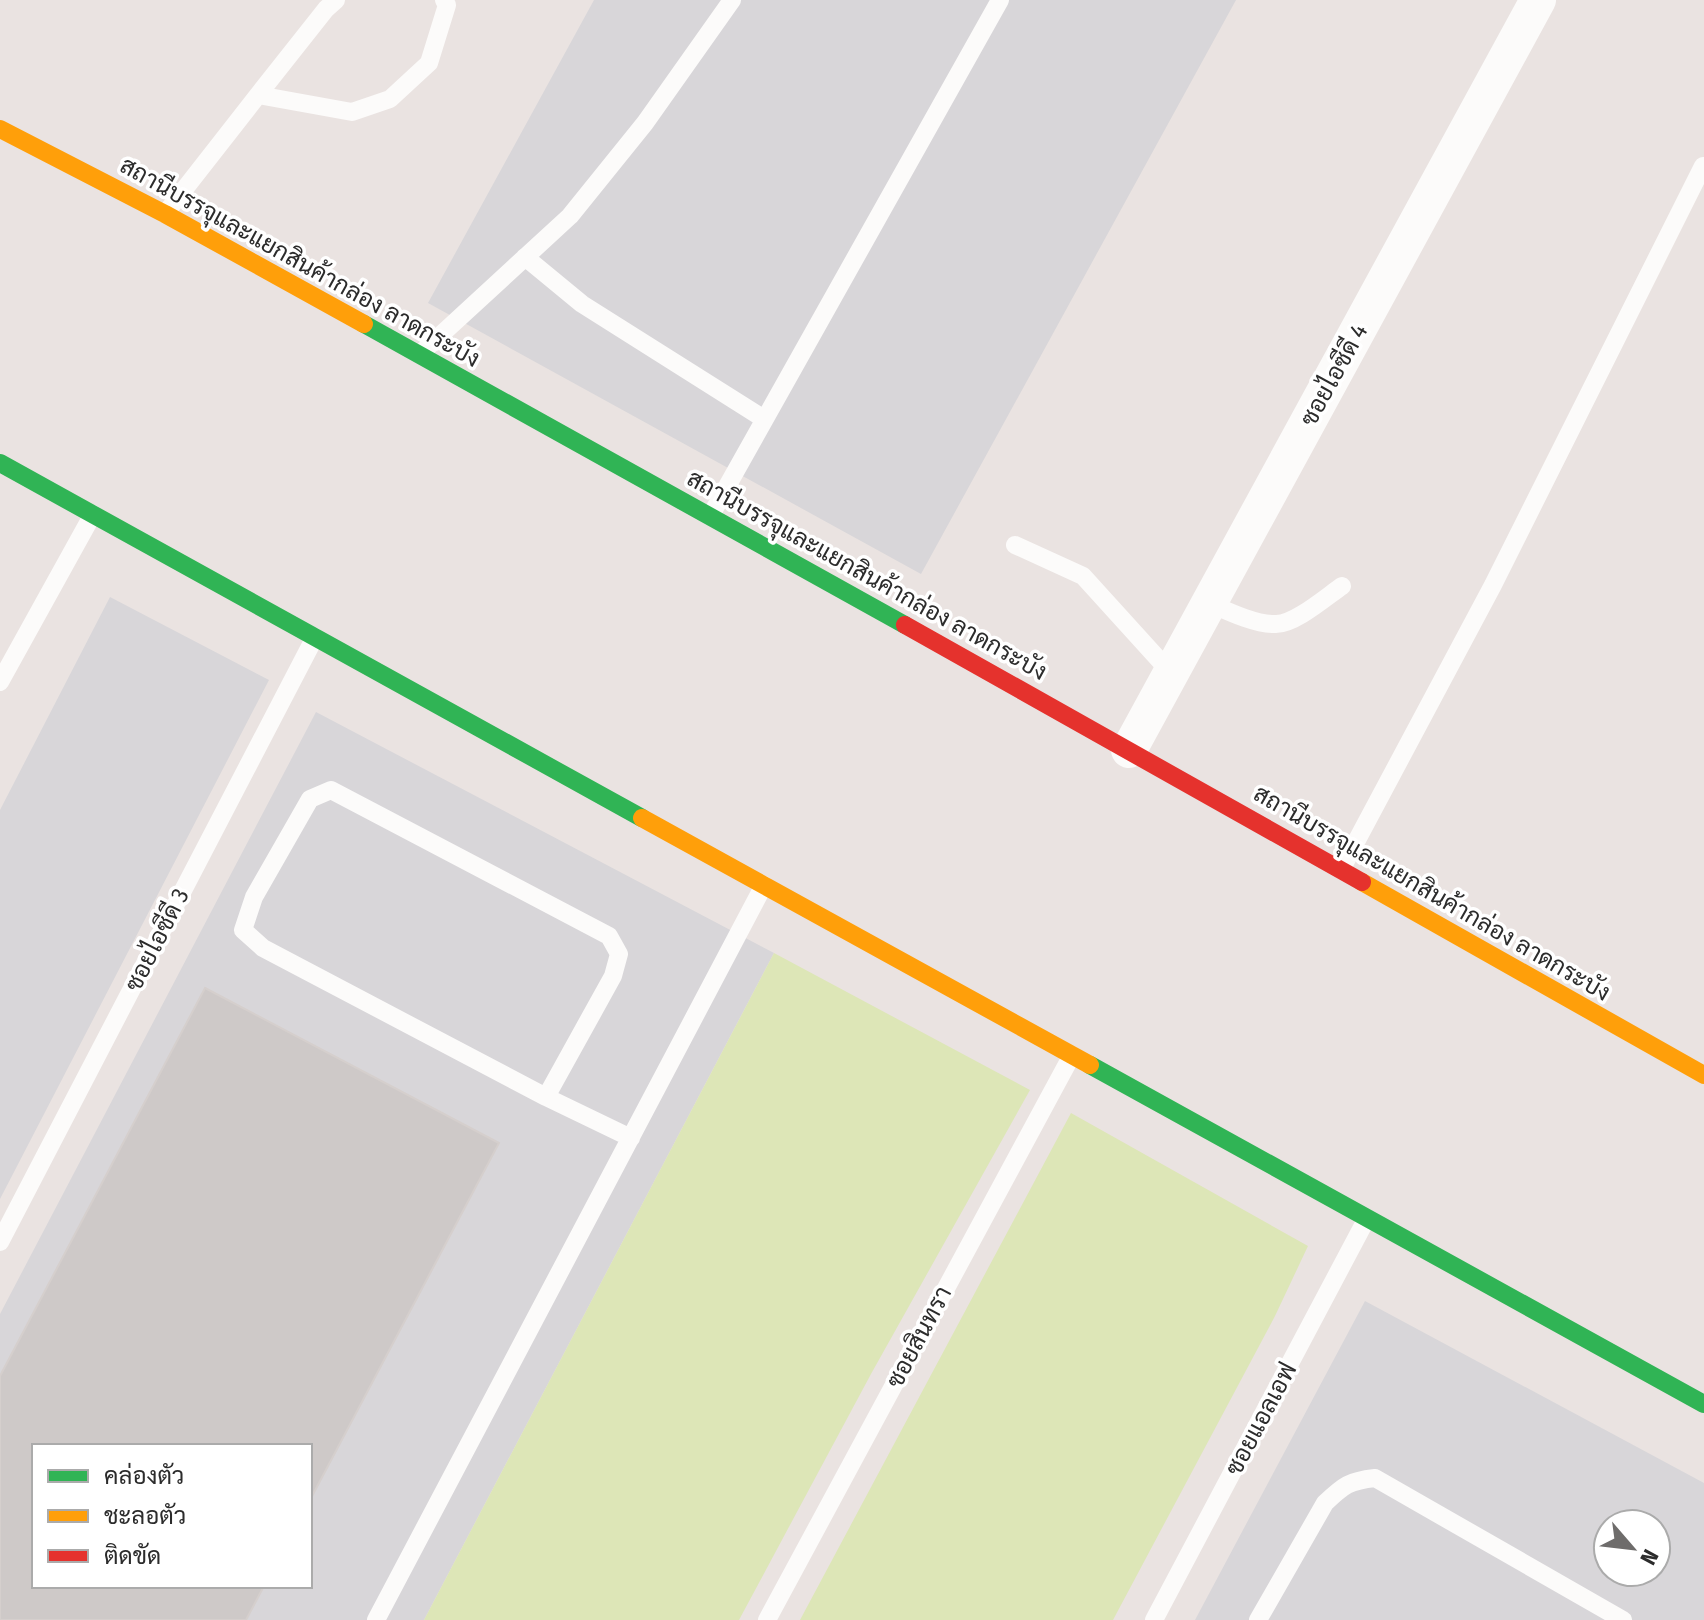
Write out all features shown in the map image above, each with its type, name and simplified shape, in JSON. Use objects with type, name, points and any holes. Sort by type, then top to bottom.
[{"type":"street","name":"ซอยไอซีดี 4","points":[[1129,750],[1538,0]]},
{"type":"street","name":"สถานีบรรจุและแยกสินค้ากล่อง ลาดกระบัง","points":[[0,129],[165,214],[711,515],[1704,1075]]},
{"type":"street","points":[[0,463],[1704,1404]]},
{"type":"lane","points":[[165,214],[336,0]]},
{"type":"lane","points":[[258,95],[352,112],[390,99],[429,63],[447,5],[444,0]]},
{"type":"lane","points":[[420,354],[570,216],[645,123],[732,0]]},
{"type":"lane","points":[[711,515],[1000,0]]},
{"type":"lane","points":[[1341,870],[1493,585],[1703,166]]},
{"type":"lane","points":[[525,257],[582,304],[764,419]]},
{"type":"lane","points":[[0,682],[93,514]]},
{"type":"lane","points":[[1015,545],[1083,576],[1171,673]]},
{"type":"lane","points":[[1209,603],[1234,615],[1277,625],[1299,615],[1342,586]]},
{"type":"lane","name":"ซอยไอซีดี 3","points":[[0,1242],[315,637]]},
{"type":"lane","points":[[546,1097],[613,976],[619,954],[609,936],[331,790],[310,799],[254,897],[243,930],[263,948],[546,1097],[631,1138]]},
{"type":"lane","points":[[376,1620],[764,885]]},
{"type":"lane","name":"ซอยสินทรา","points":[[767,1620],[1072,1055]]},
{"type":"lane","name":"ซอยแอลเอฟ","points":[[1154,1620],[1367,1218]]},
{"type":"lane","points":[[1258,1620],[1325,1503],[1353,1480],[1375,1478],[1623,1620]]},
{"type":"shaded area","points":[[594,0],[1236,0],[921,574],[428,303]]},
{"type":"shaded area","points":[[110,597],[269,680],[0,1199],[0,810]]},
{"type":"shaded area","points":[[316,712],[774,953],[424,1620],[0,1620],[0,1314]]},
{"type":"shaded area","points":[[1365,1301],[1704,1483],[1704,1620],[1195,1620]]},
{"type":"green space","points":[[774,953],[1030,1090],[871,1374],[739,1620],[424,1620]]},
{"type":"green space","points":[[1071,1113],[1308,1246],[1275,1316],[1113,1620],[800,1620]]},
{"type":"building","points":[[205,988],[499,1143],[312,1496],[312,1444],[32,1444],[32,1588],[263,1588],[246,1620],[0,1620],[0,1376]]},
{"type":"traffic: fast","points":[[364,324],[905,625]]},
{"type":"traffic: fast","points":[[0,463],[642,818]]},
{"type":"traffic: fast","points":[[1090,1065],[1704,1404]]},
{"type":"traffic: slow","points":[[0,129],[165,214],[364,324]]},
{"type":"traffic: slow","points":[[642,818],[1090,1065]]},
{"type":"traffic: slow","points":[[1362,882],[1704,1075]]},
{"type":"traffic: jam","points":[[905,625],[1362,882]]}]
